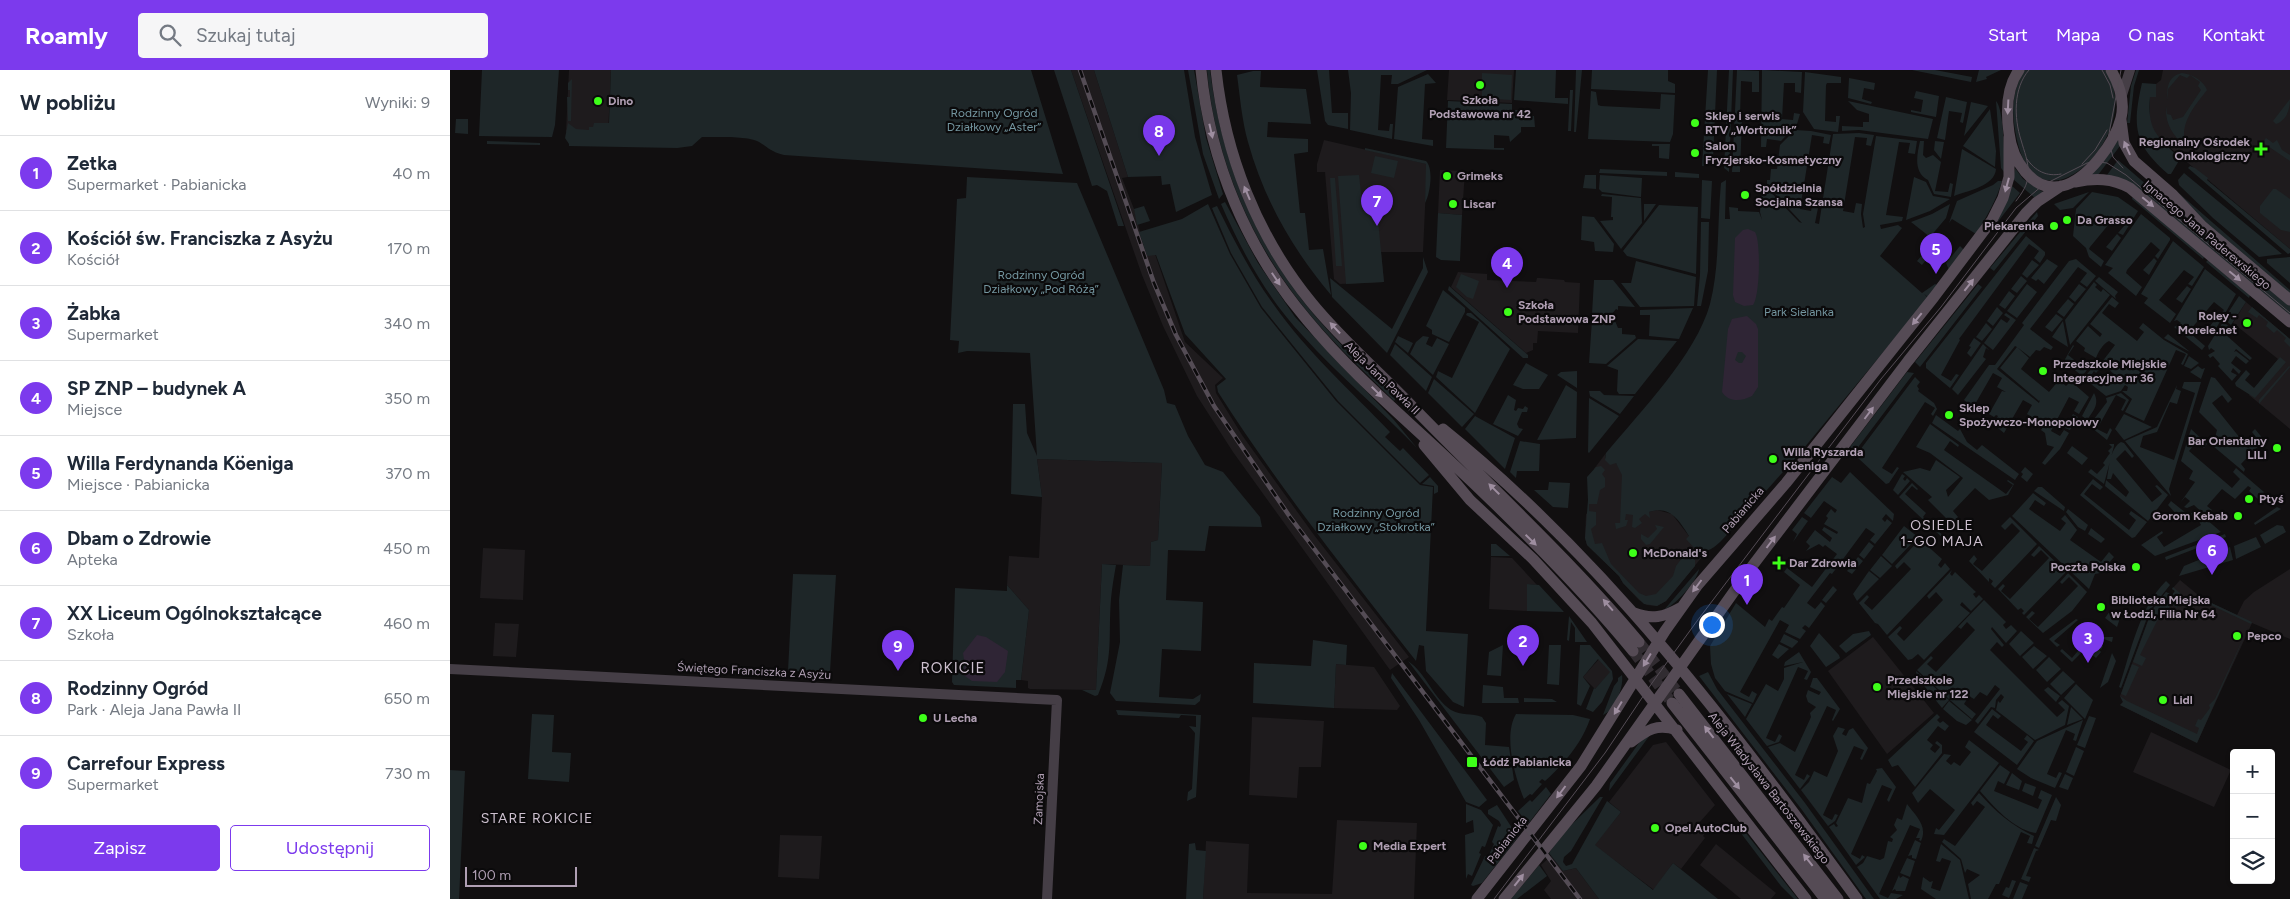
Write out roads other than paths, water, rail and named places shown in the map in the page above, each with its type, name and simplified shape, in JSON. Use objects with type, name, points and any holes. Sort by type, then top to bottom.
[{"type":"main road","name":"Aleja Jana Pawła II","points":[[1201,70],[1208,120],[1222,170],[1242,220],[1266,265],[1308,322],[1407,422],[1557,566],[1636,647],[1567,560],[1325,318],[1302,290],[1276,252],[1258,218],[1239,172],[1223,116],[1216,70]]},
{"type":"main road","points":[[1504,899],[1596,786],[1680,666],[1827,467],[2026,213],[2037,202],[2092,167],[2102,155],[2120,119],[2122,98],[2111,70]]},
{"type":"main road","name":"Pabianicka","points":[[1477,899],[1582,766],[1658,642],[1682,607],[1714,565],[1792,475],[1992,220],[2003,198],[2010,170],[2008,98],[2017,72]]},
{"type":"main road","name":"Ignacego Jana Paderewskiego","points":[[2120,119],[2124,143],[2134,161],[2173,195],[2202,226],[2290,300]]},
{"type":"main road","points":[[2009,137],[2017,158],[2028,176],[2038,183],[2066,184]]},
{"type":"main road","name":"Ignacego Jana Paderewskiego","points":[[2066,184],[2101,179],[2118,182],[2130,188],[2290,322]]},
{"type":"main road","points":[[1968,253],[1984,266]]},
{"type":"main road","points":[[1406,400],[1486,467],[1577,552],[1633,613],[1680,666],[1793,810],[1857,899]]},
{"type":"main road","points":[[1407,422],[1470,500],[1552,578],[1636,678],[1806,899]]},
{"type":"main road","points":[[1633,613],[1655,618],[1666,616],[1682,607]]},
{"type":"main road","name":"Aleja Władysława Bartoszewskiego","points":[[1825,899],[1676,698],[1838,899]]},
{"type":"main road","points":[[1624,748],[1652,728],[1662,726],[1677,730]]},
{"type":"street","points":[[2122,98],[2130,70]]},
{"type":"street","name":"Świętego Franciszka z Asyżu","points":[[450,669],[1056,700]]},
{"type":"street","name":"Zamojska","points":[[1047,899],[1056,700]]},
{"type":"tunnel","points":[[1639,642],[1679,694]]},
{"type":"tunnel","points":[[1633,651],[1672,703]]},
{"type":"tram line","points":[[2016,201],[2024,189],[2028,178],[2027,161],[2017,122],[2016,104],[2020,85],[2029,70]]},
{"type":"tram line","points":[[2102,70],[2110,85],[2113,98]]},
{"type":"tram line","points":[[2121,70],[2108,139],[2113,157],[2123,168]]},
{"type":"tram line","points":[[2082,164],[2095,150],[2107,130]]},
{"type":"tram line","points":[[2027,159],[2034,167],[2046,174],[2061,174]]},
{"type":"tram line","points":[[1494,899],[1605,753],[1697,621],[1881,379],[1941,307],[2016,208],[2043,185],[2087,163],[2107,163],[2126,175],[2290,313]]},
{"type":"railway","points":[[1080,70],[1154,283],[1176,335],[1214,406],[1290,517],[1580,899]]},
{"type":"place","name":"Szkoła Podstawowa nr 42","points":[[1480,85]]},
{"type":"place","name":"Dino","points":[[598,101]]},
{"type":"place","name":"Sklep i serwis RTV „Wortronik”","points":[[1695,123]]},
{"type":"place","name":"Regionalny Ośrodek Onkologiczny","points":[[2261,149]]},
{"type":"place","name":"Salon Fryzjersko-Kosmetyczny","points":[[1695,153]]},
{"type":"place","name":"Rodzinny Ogród","points":[[1159,156]]},
{"type":"place","name":"Grimeks","points":[[1447,176]]},
{"type":"place","name":"Spółdzielnia Socjalna Szansa","points":[[1745,195]]},
{"type":"place","name":"Liscar","points":[[1453,204]]},
{"type":"place","name":"Da Grasso","points":[[2067,220]]},
{"type":"place","name":"XX Liceum Ogólnokształcące","points":[[1377,226]]},
{"type":"place","name":"Piekarenka","points":[[2054,226]]},
{"type":"place","name":"Willa Ferdynanda Köeniga","points":[[1936,274]]},
{"type":"place","name":"SP ZNP – budynek A","points":[[1507,288]]},
{"type":"place","name":"Szkoła Podstawowa ZNP","points":[[1508,312]]},
{"type":"place","name":"Roley - Morele.net","points":[[2247,323]]},
{"type":"place","name":"Przedszkole Miejskie Integracyjne nr 36","points":[[2043,371]]},
{"type":"place","name":"Sklep Spożywczo-Monopolowy","points":[[1949,415]]},
{"type":"place","name":"Bar Orientalny LILI","points":[[2277,448]]},
{"type":"place","name":"Willa Ryszarda Köeniga","points":[[1773,459]]},
{"type":"place","name":"Ptyś","points":[[2249,499]]},
{"type":"place","name":"Gorom Kebab","points":[[2238,516]]},
{"type":"place","name":"McDonald's","points":[[1633,553]]},
{"type":"place","name":"Dar Zdrowia","points":[[1779,563]]},
{"type":"place","name":"Poczta Polska","points":[[2136,567]]},
{"type":"place","name":"Dbam o Zdrowie","points":[[2212,575]]},
{"type":"place","name":"Zetka","points":[[1747,605]]},
{"type":"place","name":"Biblioteka Miejska w Łodzi, Filia Nr 64","points":[[2101,607]]},
{"type":"place","name":"Pepco","points":[[2237,636]]},
{"type":"place","name":"Żabka","points":[[2088,663]]},
{"type":"place","name":"Kościół św. Franciszka z Asyżu","points":[[1523,666]]},
{"type":"place","name":"Carrefour Express","points":[[898,671]]},
{"type":"place","name":"Przedszkole Miejskie nr 122","points":[[1877,687]]},
{"type":"place","name":"Lidl","points":[[2163,700]]},
{"type":"place","name":"U Lecha","points":[[923,718]]},
{"type":"place","name":"Łódź Pabianicka","points":[[1472,762]]},
{"type":"place","name":"Opel AutoClub","points":[[1655,828]]},
{"type":"place","name":"Media Expert","points":[[1363,846]]},
{"type":"district","name":"OSIEDLE 1-GO MAJA","points":[[1942,534]]},
{"type":"district","name":"ROKICIE","points":[[953,668]]},
{"type":"district","name":"STARE ROKICIE","points":[[537,818]]},
{"type":"park label","name":"Rodzinny Ogród Działkowy „Aster”","points":[[994,120]]},
{"type":"park label","name":"Rodzinny Ogród Działkowy „Pod Różą”","points":[[1041,282]]},
{"type":"park label","name":"Park Sielanka","points":[[1799,312]]},
{"type":"park label","name":"Rodzinny Ogród Działkowy „Stokrotka”","points":[[1376,520]]}]
